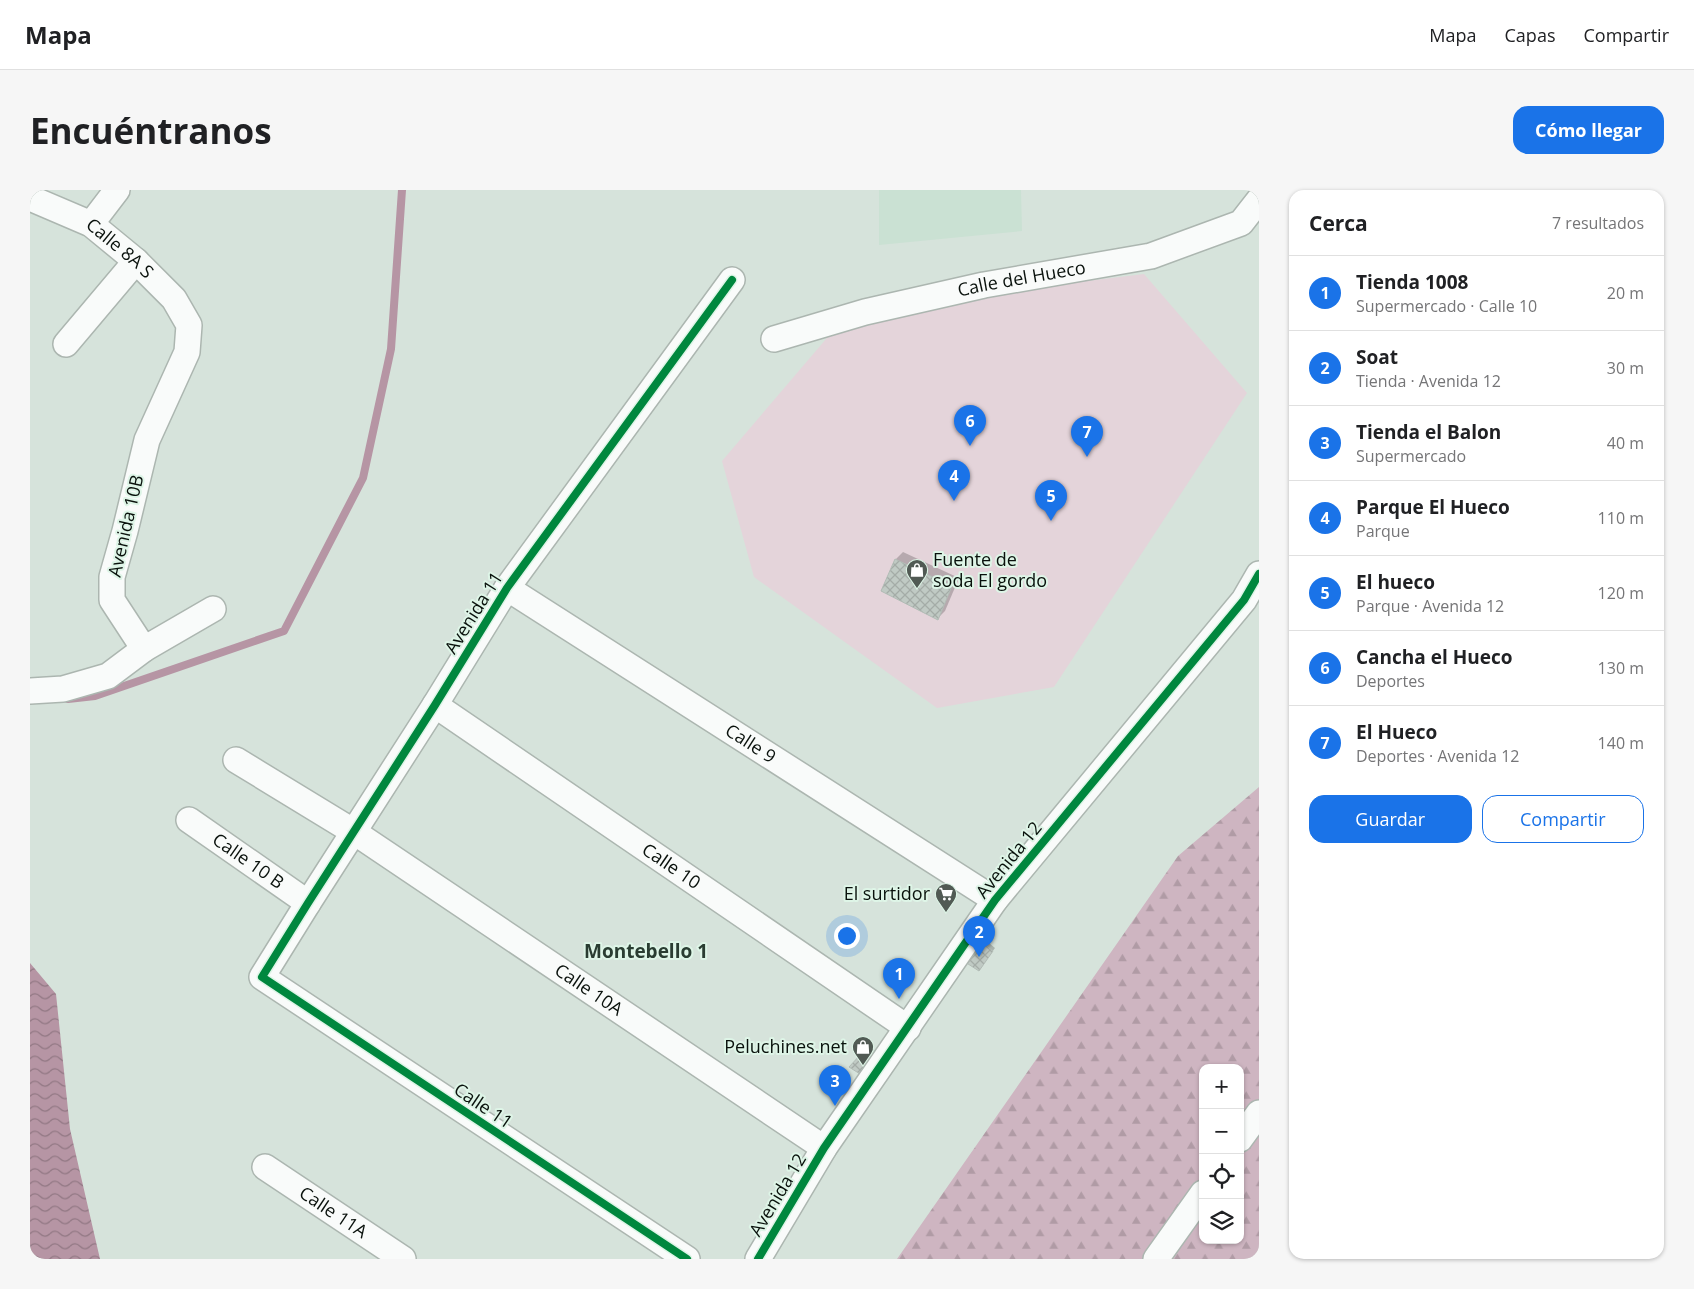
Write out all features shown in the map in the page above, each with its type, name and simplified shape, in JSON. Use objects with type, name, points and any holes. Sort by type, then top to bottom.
[{"type":"street","points":[[91,224],[116,190]]},
{"type":"street","name":"Calle 8A S","points":[[30,198],[91,224],[136,261],[174,299],[189,325]]},
{"type":"street","name":"Calle del Hueco","points":[[774,339],[865,312],[965,289],[1151,256],[1240,222],[1259,200]]},
{"type":"street","points":[[66,344],[136,261]]},
{"type":"street","name":"Avenida 11","points":[[262,977],[507,588],[732,280]]},
{"type":"street","name":"Avenida 10B","points":[[144,649],[112,600],[112,576],[125,532],[146,440],[186,352],[189,325]]},
{"type":"street","name":"Avenida 12","points":[[758,1259],[824,1148],[995,900],[1244,600],[1259,574]]},
{"type":"street","name":"Calle 9","points":[[507,588],[995,900]]},
{"type":"street","points":[[30,691],[63,689],[108,676],[144,649],[212,609]]},
{"type":"street","name":"Calle 10","points":[[435,705],[908,1028]]},
{"type":"street","name":"Calle 10A","points":[[236,760],[354,832],[824,1148]]},
{"type":"street","name":"Calle 10 B","points":[[189,820],[308,903]]},
{"type":"street","name":"Calle 11","points":[[262,977],[686,1259]]},
{"type":"street","points":[[1244,1134],[1259,1113]]},
{"type":"street","name":"Calle 11A","points":[[265,1167],[403,1259]]},
{"type":"street","points":[[1156,1259],[1199,1199]]},
{"type":"shaded area","points":[[879,190],[1021,190],[1022,231],[879,245]]},
{"type":"shaded area","points":[[1144,274],[1247,393],[1054,687],[937,708],[754,577],[722,461],[838,325],[956,297]]},
{"type":"green space","points":[[1259,787],[1259,1259],[897,1259],[1178,856]]},
{"type":"water","points":[[30,963],[56,994],[70,1129],[100,1259],[30,1259]]},
{"type":"building","name":"Fuente de soda El gordo","points":[[895,559],[952,586],[938,620],[881,591]]},
{"type":"building","points":[[979,940],[993,951],[979,971],[965,962]]},
{"type":"building","name":"Peluchines.net","points":[[861,1054],[877,1066],[868,1079],[849,1067]]},
{"type":"waterway","points":[[68,699],[95,696],[284,631],[363,478],[391,349],[402,190]]},
{"type":"cycle path","points":[[687,1259],[262,977],[507,588],[732,280]]},
{"type":"cycle path","points":[[758,1259],[824,1148],[995,900],[1244,600],[1259,574]]},
{"type":"place","name":"Cancha el Hueco","points":[[970,446]]},
{"type":"place","name":"El Hueco","points":[[1087,457]]},
{"type":"place","name":"Parque El Hueco","points":[[954,501]]},
{"type":"place","name":"El hueco","points":[[1051,521]]},
{"type":"place","name":"Fuente de soda El gordo","points":[[917,589]]},
{"type":"place","name":"El surtidor","points":[[946,913]]},
{"type":"place","name":"Soat","points":[[979,957]]},
{"type":"place","name":"Tienda 1008","points":[[899,999]]},
{"type":"place","name":"Peluchines.net","points":[[863,1066]]},
{"type":"place","name":"Tienda el Balon","points":[[835,1106]]},
{"type":"district","name":"Montebello 1","points":[[646,951]]}]
